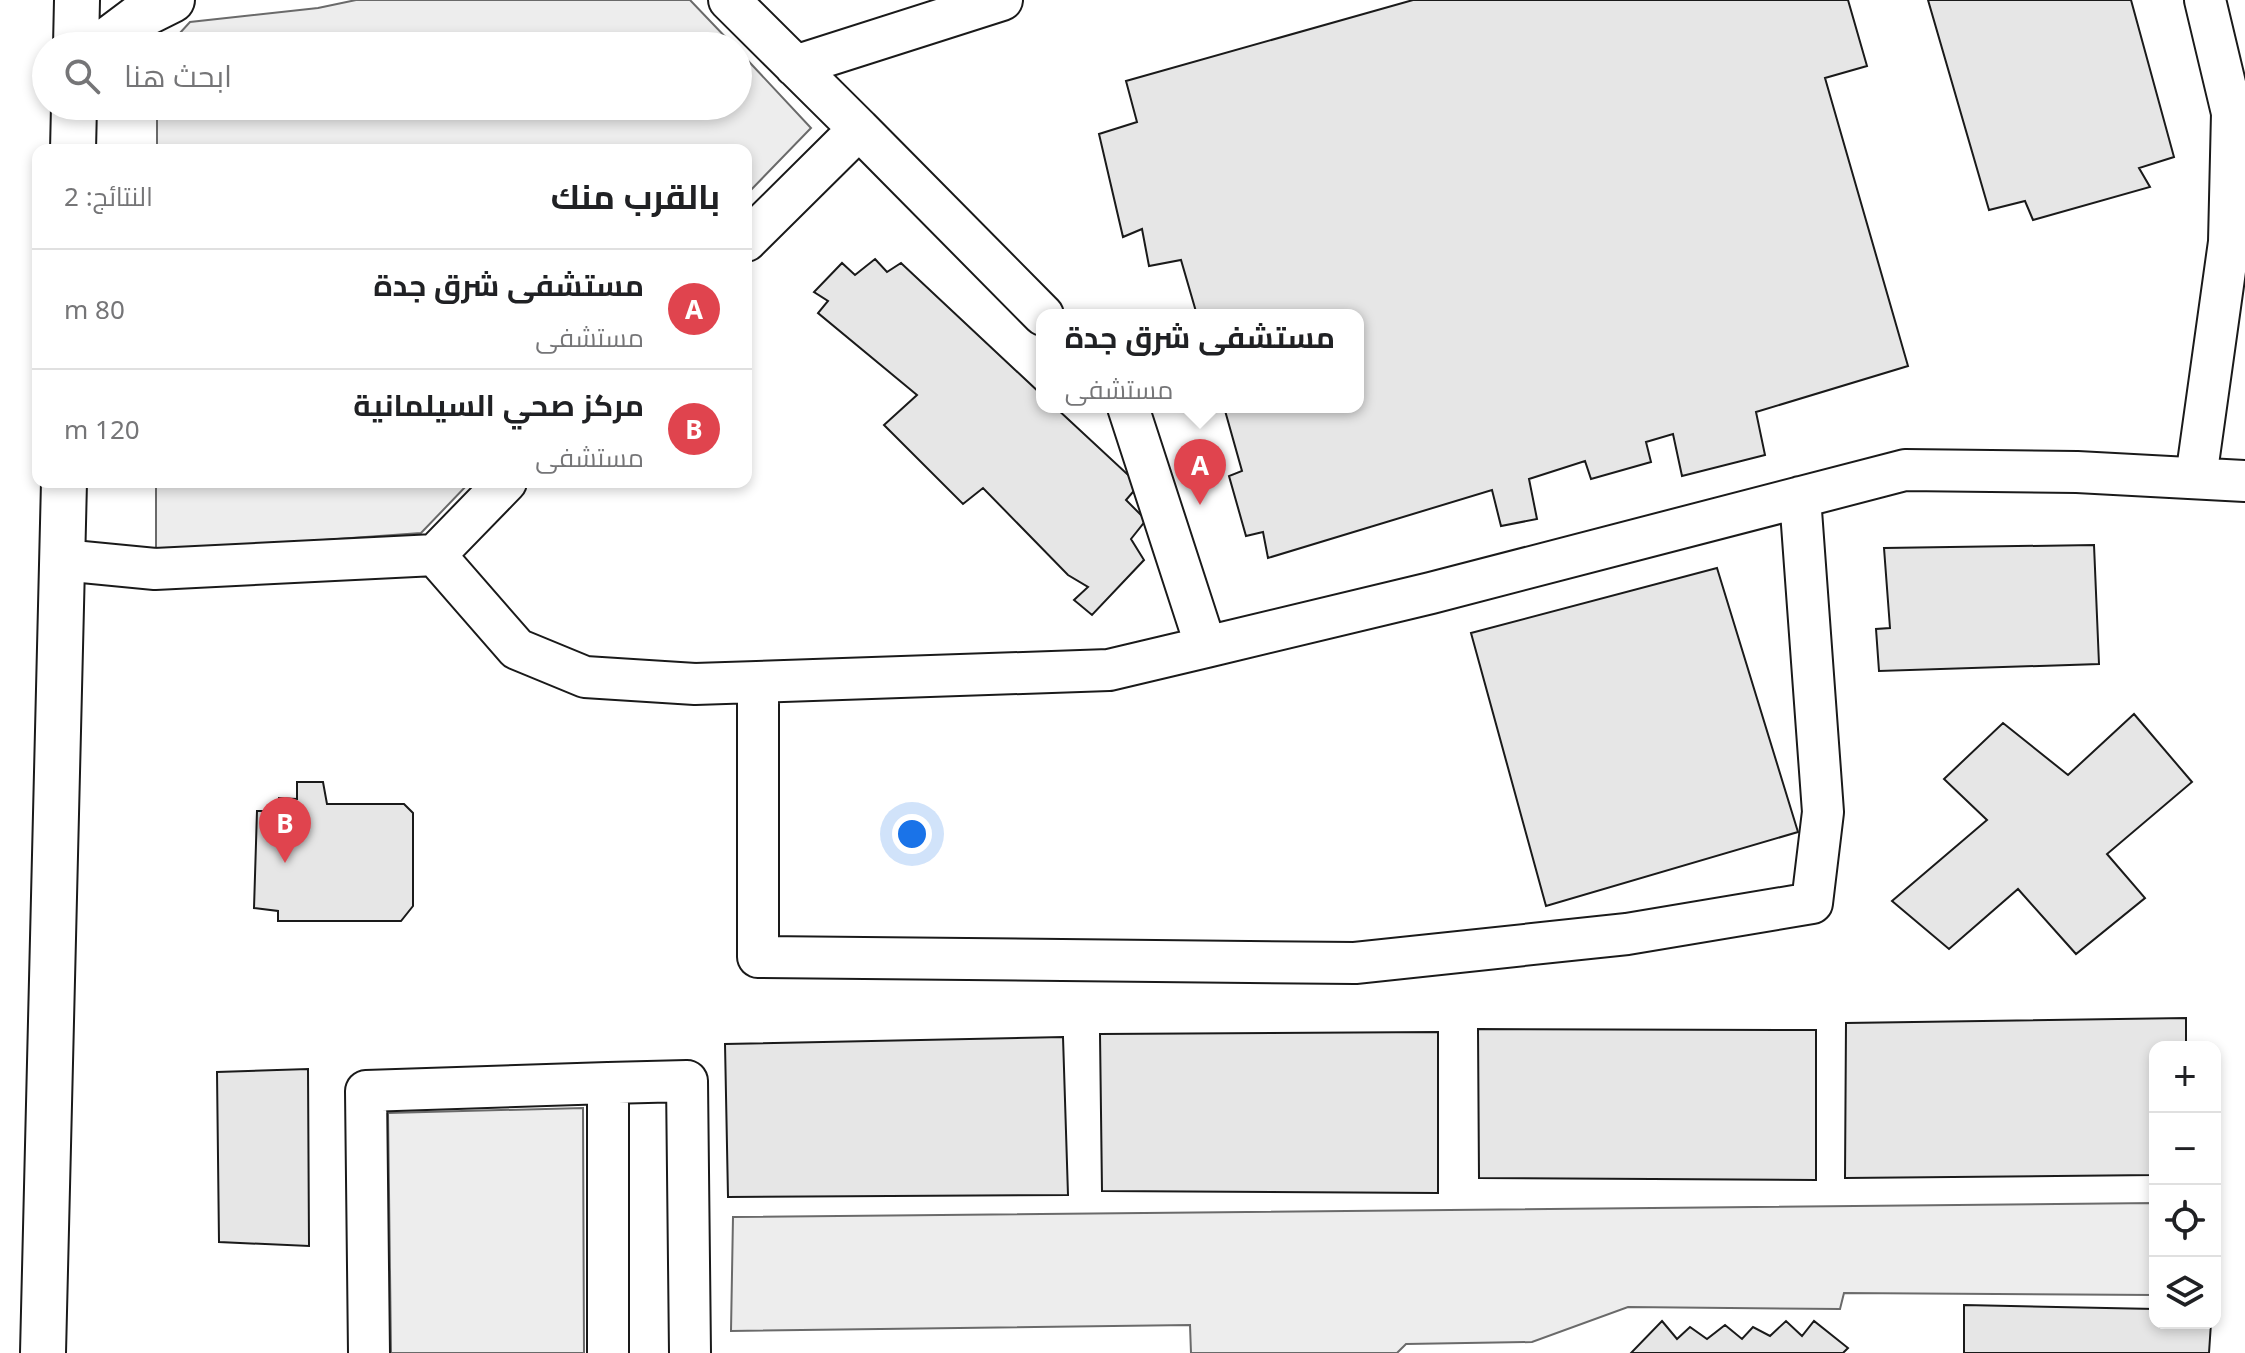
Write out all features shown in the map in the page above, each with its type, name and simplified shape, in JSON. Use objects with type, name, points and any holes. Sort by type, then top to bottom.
[{"type":"main road","points":[[76,32],[77,0]]},
{"type":"main road","points":[[119,32],[140,16],[172,0]]},
{"type":"main road","points":[[73,144],[74,120]]},
{"type":"main road","points":[[43,1353],[64,488]]},
{"type":"lane","points":[[729,0],[1037,309]]},
{"type":"lane","points":[[795,66],[1002,0]]},
{"type":"lane","points":[[2196,478],[2229,242],[2232,113],[2205,0]]},
{"type":"lane","points":[[752,235],[859,129]]},
{"type":"lane","points":[[1130,413],[1206,647]]},
{"type":"lane","points":[[435,555],[517,649],[585,677],[695,684],[1109,670],[1431,593],[1905,470],[2077,472],[2245,481]]},
{"type":"lane","points":[[62,560],[155,569],[435,555],[500,488]]},
{"type":"lane","points":[[758,683],[758,957],[1355,963],[1627,934],[1812,903],[1823,812],[1800,497]]},
{"type":"lane","points":[[369,1353],[366,1091],[687,1081],[690,1353]]},
{"type":"lane","points":[[608,1083],[608,1353]]},
{"type":"shaded area","points":[[356,0],[690,0],[721,32],[181,32],[190,22],[318,8]]},
{"type":"shaded area","points":[[752,65],[811,128],[752,189],[752,144],[157,144],[157,120],[752,120]]},
{"type":"shaded area","points":[[156,488],[464,488],[421,533],[156,552]]},
{"type":"shaded area","points":[[583,1108],[584,1353],[391,1353],[388,1113]]},
{"type":"shaded area","points":[[2149,1203],[2149,1295],[1844,1293],[1840,1309],[1628,1307],[1532,1342],[1406,1344],[1397,1353],[1191,1353],[1190,1325],[731,1331],[733,1217]]},
{"type":"building","points":[[1413,0],[1848,0],[1867,66],[1825,78],[1908,366],[1756,412],[1765,455],[1682,476],[1673,434],[1646,442],[1651,462],[1591,479],[1585,461],[1529,479],[1537,519],[1501,526],[1492,490],[1268,558],[1263,532],[1246,536],[1229,476],[1242,471],[1226,413],[1364,413],[1364,309],[1195,309],[1181,260],[1149,266],[1142,229],[1123,237],[1099,134],[1137,122],[1126,81]]},
{"type":"building","points":[[1928,0],[2131,0],[2174,157],[2139,168],[2150,187],[2033,220],[2025,201],[1989,210]]},
{"type":"building","points":[[875,259],[887,272],[901,263],[1036,389],[1036,413],[1061,413],[1139,485],[1126,500],[1146,520],[1131,539],[1144,560],[1092,615],[1074,600],[1088,587],[1068,575],[983,488],[963,504],[884,425],[917,395],[818,313],[828,301],[814,292],[842,263],[855,275]]},
{"type":"building","points":[[2094,545],[2099,664],[1879,671],[1876,629],[1890,628],[1884,548]]},
{"type":"building","points":[[1717,568],[1798,832],[1546,906],[1471,633]]},
{"type":"building","points":[[2134,714],[2192,782],[2107,854],[2145,898],[2076,954],[2018,889],[1949,949],[1892,901],[1987,820],[1944,779],[2003,723],[2068,775]]},
{"type":"building","points":[[297,782],[323,782],[327,804],[404,804],[413,813],[413,906],[401,921],[278,921],[278,911],[254,908],[257,811],[278,811],[279,798],[297,799]]},
{"type":"building","points":[[2186,1018],[2186,1041],[2149,1041],[2149,1175],[1845,1178],[1846,1023]]},
{"type":"building","points":[[1478,1029],[1816,1030],[1816,1180],[1479,1178]]},
{"type":"building","points":[[1438,1032],[1438,1193],[1102,1191],[1100,1034]]},
{"type":"building","points":[[1063,1037],[1068,1195],[728,1197],[725,1044]]},
{"type":"building","points":[[308,1069],[309,1246],[219,1242],[217,1072]]},
{"type":"building","points":[[1964,1305],[2149,1309],[2149,1329],[2211,1329],[2209,1353],[1964,1353]]},
{"type":"building","points":[[1662,1321],[1677,1339],[1690,1327],[1707,1339],[1725,1325],[1742,1339],[1753,1327],[1770,1336],[1786,1321],[1802,1336],[1814,1321],[1848,1348],[1843,1353],[1631,1353]]},
{"type":"place","name":"مستشفى شرق جدة","points":[[1200,505]]},
{"type":"place","name":"مركز صحي السيلمانية","points":[[285,863]]}]
